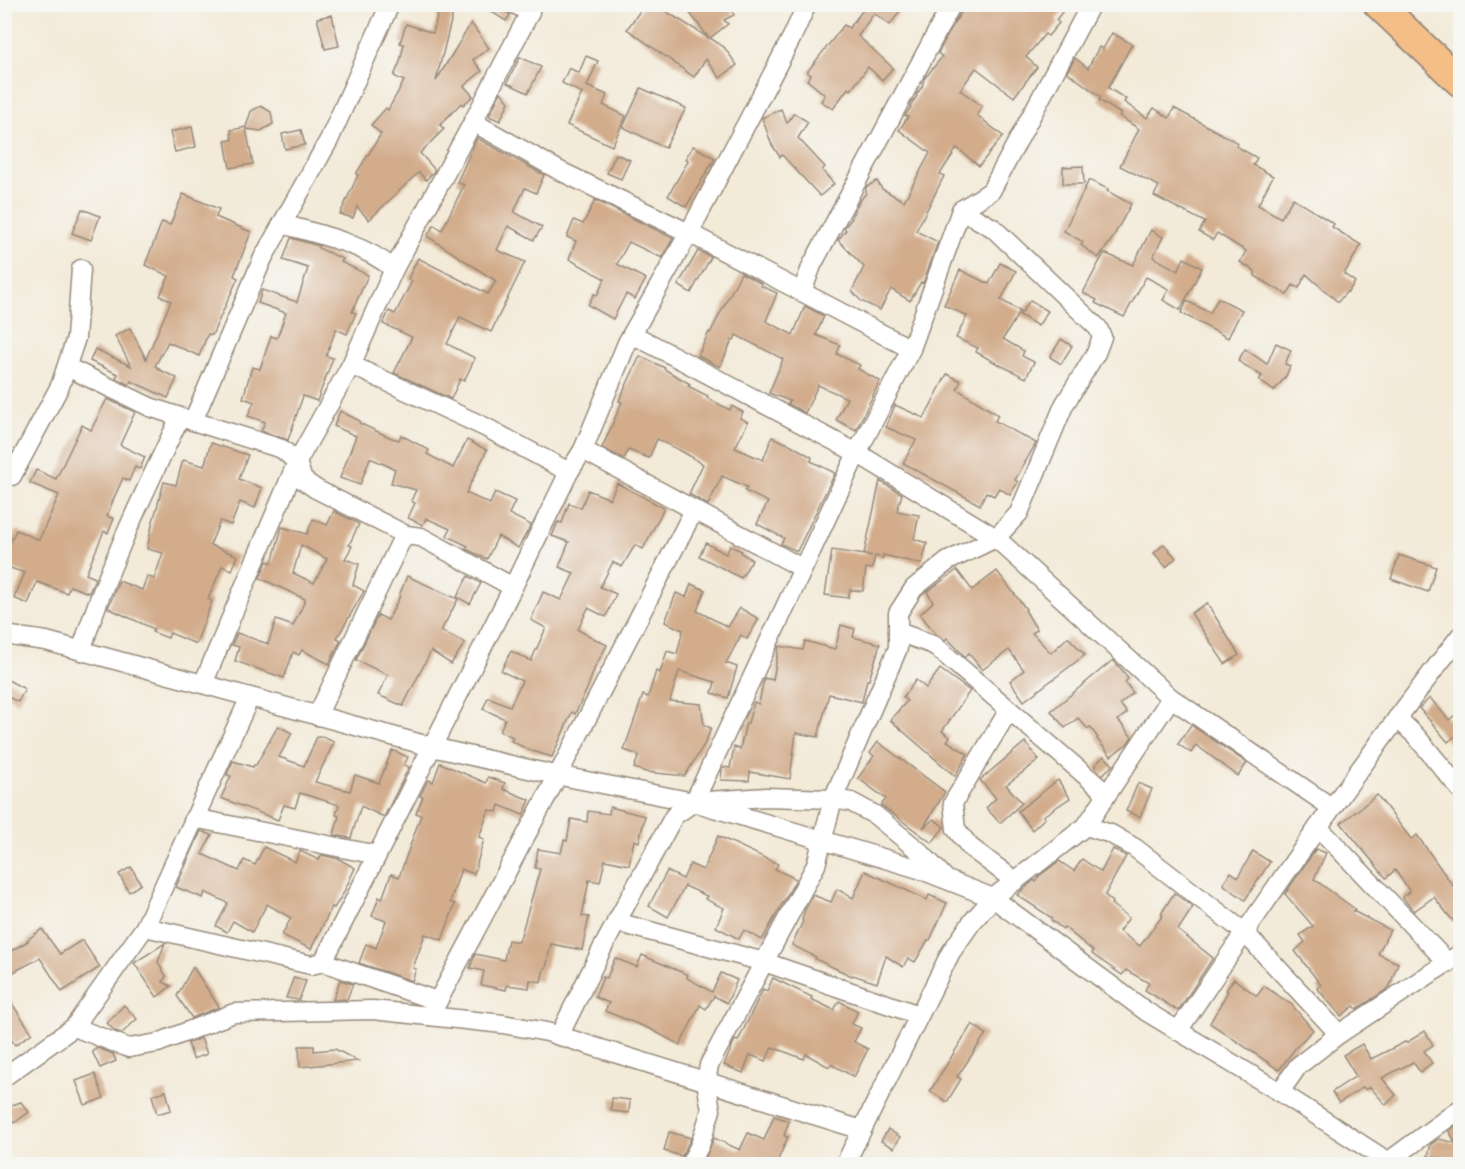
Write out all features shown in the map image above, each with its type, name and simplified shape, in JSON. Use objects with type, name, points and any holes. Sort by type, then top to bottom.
[{"type":"highway","points":[[1378,4],[1461,82]]},
{"type":"street","points":[[81,651],[93,612],[121,542],[187,419],[263,258],[329,140],[390,4]]},
{"type":"street","points":[[203,684],[297,462],[351,365],[394,269],[530,12],[514,4]]},
{"type":"street","points":[[323,962],[569,472],[583,450],[632,334],[689,233],[807,4]]},
{"type":"street","points":[[802,292],[812,265],[952,4]]},
{"type":"street","points":[[559,1036],[616,922],[674,816],[694,802],[857,453],[911,349],[961,210],[991,191],[1091,4]]},
{"type":"street","points":[[473,122],[560,171],[689,233],[911,349]]},
{"type":"street","points":[[690,1164],[700,1145],[711,1110],[706,1082],[709,1065],[816,865],[833,799],[898,648],[898,613],[914,588],[948,561],[996,538],[1019,513],[1064,405],[1096,353],[1102,337],[1098,328],[993,228],[961,210]]},
{"type":"street","points":[[282,224],[341,240],[379,257],[394,269]]},
{"type":"street","points":[[12,476],[60,386],[76,338],[81,269]]},
{"type":"street","points":[[632,334],[857,453],[996,538],[1171,698],[1331,807]]},
{"type":"street","points":[[351,365],[485,428],[569,472]]},
{"type":"street","points":[[66,367],[150,407],[282,449],[297,462],[303,480],[316,489],[406,535],[421,537],[513,586]]},
{"type":"street","points":[[583,450],[802,568]]},
{"type":"street","points":[[434,1009],[558,775],[694,510]]},
{"type":"street","points":[[317,716],[400,543],[406,535]]},
{"type":"street","points":[[898,632],[934,645],[1107,794]]},
{"type":"street","points":[[4,635],[46,641],[432,747],[694,802],[920,869],[993,898],[1147,1012],[1280,1092],[1388,1163],[1461,1109]]},
{"type":"street","points":[[1178,1031],[1331,807],[1461,636]]},
{"type":"street","points":[[4,1077],[74,1027],[145,927],[250,697]]},
{"type":"street","points":[[845,1164],[951,952],[972,922],[993,898],[1086,826],[1171,698]]},
{"type":"street","points":[[1009,710],[952,803],[956,829],[970,847],[1015,881]]},
{"type":"street","points":[[1397,718],[1416,736],[1461,789]]},
{"type":"street","points":[[694,802],[766,797],[833,799],[850,802],[875,815],[920,852],[947,880]]},
{"type":"street","points":[[194,818],[377,855]]},
{"type":"street","points":[[1086,826],[1111,834],[1135,848],[1245,932],[1339,1034]]},
{"type":"street","points":[[1280,1092],[1298,1066],[1339,1034],[1454,959],[1318,827]]},
{"type":"street","points":[[616,922],[764,962],[919,1015]]},
{"type":"street","points":[[145,927],[311,965],[323,962],[434,1009],[559,1036],[862,1130]]},
{"type":"street","points":[[74,1027],[129,1048],[158,1043],[234,1013],[434,1009]]},
{"type":"building","points":[[479,4],[503,4],[505,11],[510,15],[506,21]]},
{"type":"building","points":[[645,4],[654,4],[709,38],[683,4],[728,4],[734,15],[724,20],[728,24],[710,38],[724,47],[737,65],[720,78],[706,59],[694,77],[627,29]]},
{"type":"building","points":[[864,4],[905,4],[890,25],[874,13],[858,36],[893,68],[882,80],[868,67],[851,90],[848,88],[833,109],[821,101],[825,95],[807,80],[811,75],[807,72],[844,25],[849,28],[866,6]]},
{"type":"building","points":[[967,4],[1068,4],[1056,20],[1059,23],[1048,36],[1045,34],[1026,57],[1037,67],[1014,97],[976,68],[960,90],[982,106],[977,115],[1003,136],[979,166],[957,148],[940,174],[944,176],[916,231],[938,242],[923,283],[921,282],[910,301],[891,289],[880,310],[861,301],[852,291],[864,267],[838,240],[866,193],[866,187],[877,181],[882,189],[904,201],[930,153],[899,130],[908,117],[905,115],[922,87],[924,79],[942,57],[938,53]]},
{"type":"building","points":[[440,5],[454,9],[436,81],[471,23],[489,48],[473,60],[482,71],[464,86],[473,96],[463,105],[461,103],[440,125],[444,129],[420,153],[435,170],[426,180],[419,172],[369,220],[357,207],[353,218],[340,214],[358,175],[356,174],[381,134],[371,125],[386,108],[388,110],[404,81],[394,76],[400,62],[404,44],[400,43],[406,24],[433,33]]},
{"type":"building","points":[[332,15],[339,46],[325,49],[317,18]]},
{"type":"building","points":[[1112,33],[1132,44],[1108,88],[1126,99],[1124,102],[1147,118],[1154,108],[1169,118],[1174,108],[1238,143],[1236,146],[1257,158],[1253,165],[1273,176],[1258,205],[1281,218],[1293,198],[1334,224],[1332,227],[1361,245],[1344,274],[1355,282],[1338,302],[1306,274],[1299,288],[1293,285],[1287,295],[1255,276],[1255,271],[1240,262],[1246,251],[1217,233],[1213,240],[1199,232],[1205,222],[1154,196],[1159,186],[1120,166],[1139,129],[1119,116],[1121,114],[1099,100],[1101,97],[1067,72],[1075,58],[1088,68],[1099,47],[1103,49]]},
{"type":"building","points":[[586,56],[598,61],[587,86],[607,95],[603,105],[626,116],[612,146],[567,125],[582,93],[562,83],[569,68],[579,73]]},
{"type":"building","points":[[520,57],[541,67],[528,93],[507,83]]},
{"type":"building","points":[[641,88],[686,108],[665,148],[623,127]]},
{"type":"building","points":[[501,92],[509,102],[500,121],[489,116]]},
{"type":"building","points":[[261,106],[271,112],[273,124],[261,131],[246,129],[253,164],[230,168],[225,141],[232,140],[231,130],[246,127],[251,111]]},
{"type":"building","points":[[781,109],[787,123],[794,113],[808,122],[798,138],[825,167],[822,170],[834,184],[820,196],[782,155],[780,157],[772,145],[762,118]]},
{"type":"building","points":[[192,127],[196,147],[175,152],[170,132]]},
{"type":"building","points":[[301,130],[305,145],[285,149],[282,134]]},
{"type":"building","points":[[477,138],[544,175],[536,193],[525,188],[514,212],[542,227],[534,240],[508,226],[497,250],[525,262],[491,332],[460,317],[447,344],[475,358],[464,381],[460,379],[451,399],[394,373],[412,337],[383,324],[389,311],[395,314],[412,281],[408,279],[418,258],[488,294],[496,281],[427,236],[434,225],[442,230],[464,185],[457,182]]},
{"type":"building","points":[[693,146],[715,158],[686,207],[668,196],[688,161],[685,159]]},
{"type":"building","points":[[616,154],[630,160],[621,179],[607,173]]},
{"type":"building","points":[[1083,166],[1084,184],[1063,184],[1063,167]]},
{"type":"building","points":[[1089,180],[1131,204],[1111,241],[1098,258],[1081,245],[1083,242],[1064,231]]},
{"type":"building","points":[[183,194],[219,209],[216,217],[251,232],[234,276],[238,278],[212,335],[208,334],[199,356],[168,342],[155,366],[177,378],[168,398],[131,381],[129,385],[116,378],[118,374],[90,361],[95,349],[131,366],[115,336],[130,328],[146,359],[171,301],[160,296],[169,276],[145,265],[162,222],[170,225]]},
{"type":"building","points":[[595,200],[673,238],[662,258],[629,242],[617,264],[646,279],[635,299],[626,294],[613,319],[588,305],[594,294],[597,295],[605,279],[569,259],[576,241],[567,237],[574,220],[583,224]]},
{"type":"building","points":[[82,209],[100,216],[91,240],[72,233]]},
{"type":"building","points":[[1151,230],[1163,237],[1153,257],[1178,271],[1184,258],[1202,268],[1180,310],[1163,300],[1169,289],[1146,277],[1124,317],[1095,303],[1097,300],[1083,293],[1104,253],[1133,265]]},
{"type":"building","points":[[291,238],[319,246],[318,248],[343,259],[341,262],[368,275],[352,312],[356,313],[347,334],[336,329],[326,356],[333,358],[317,401],[303,396],[288,440],[261,431],[265,422],[248,416],[254,402],[243,398],[252,367],[260,369],[271,336],[277,338],[286,313],[258,303],[262,290],[297,302],[308,268],[283,260]]},
{"type":"building","points":[[698,251],[711,257],[691,293],[678,285]]},
{"type":"building","points":[[1000,263],[1016,271],[1001,300],[1020,311],[1003,339],[1024,351],[1022,356],[1034,362],[1026,378],[976,352],[978,348],[956,338],[967,316],[944,305],[960,270],[989,284]]},
{"type":"building","points":[[741,273],[777,293],[766,321],[793,335],[805,306],[824,316],[816,335],[840,345],[837,354],[860,365],[858,369],[880,381],[856,430],[836,420],[847,398],[818,385],[805,413],[788,404],[790,401],[769,393],[783,359],[736,335],[720,367],[698,356]]},
{"type":"building","points":[[1218,298],[1242,310],[1228,338],[1181,313],[1187,301],[1210,313]]},
{"type":"building","points":[[1030,300],[1048,311],[1038,326],[1020,315]]},
{"type":"building","points":[[1061,339],[1072,346],[1061,364],[1050,357]]},
{"type":"building","points":[[1276,343],[1291,350],[1285,364],[1290,366],[1286,376],[1274,391],[1259,380],[1262,376],[1238,361],[1245,349],[1267,364]]},
{"type":"building","points":[[640,356],[665,368],[690,384],[688,386],[708,396],[707,398],[730,410],[732,406],[743,412],[740,418],[748,422],[735,448],[763,460],[772,437],[812,457],[811,461],[835,473],[797,551],[781,544],[784,538],[757,524],[768,502],[745,491],[747,487],[722,476],[708,505],[689,494],[703,464],[683,452],[657,439],[649,458],[628,450],[624,459],[602,448],[622,402],[619,401]]},
{"type":"building","points":[[947,374],[961,381],[957,389],[998,415],[995,421],[1036,443],[1015,480],[1018,482],[1010,495],[999,488],[994,496],[986,492],[980,505],[903,463],[916,440],[886,427],[895,405],[924,418]]},
{"type":"building","points":[[107,399],[135,412],[120,445],[145,457],[140,469],[135,467],[129,481],[123,478],[114,498],[107,516],[114,519],[108,533],[104,531],[86,574],[95,578],[89,593],[70,586],[67,593],[37,582],[28,604],[14,598],[25,573],[4,566],[4,556],[16,530],[39,540],[59,495],[30,483],[36,470],[56,479],[82,425],[91,430]]},
{"type":"building","points":[[340,411],[389,437],[399,440],[401,435],[429,450],[427,454],[453,468],[467,440],[487,450],[466,493],[490,504],[495,492],[515,501],[509,514],[531,525],[518,548],[498,536],[487,559],[447,536],[450,529],[426,518],[423,525],[408,518],[415,503],[411,501],[416,490],[391,483],[395,469],[370,458],[360,485],[340,478],[356,436],[334,426]]},
{"type":"building","points":[[211,443],[248,455],[239,479],[262,488],[255,508],[240,502],[231,525],[220,521],[210,545],[238,556],[232,570],[222,566],[208,599],[212,601],[196,644],[170,633],[168,638],[152,632],[154,629],[108,608],[119,581],[142,590],[147,576],[154,579],[163,553],[147,549],[164,482],[176,485],[183,460],[204,466]]},
{"type":"building","points":[[880,481],[902,494],[897,511],[919,515],[914,539],[927,543],[922,564],[883,555],[883,558],[875,556],[872,569],[866,568],[863,591],[850,590],[848,598],[825,595],[832,550],[872,556],[864,554]]},
{"type":"building","points":[[617,483],[664,508],[643,549],[635,545],[622,567],[613,562],[600,587],[616,594],[606,617],[588,608],[578,630],[607,645],[575,714],[572,712],[552,757],[529,750],[511,741],[513,737],[500,731],[505,719],[483,709],[488,697],[510,706],[522,681],[501,671],[511,651],[531,661],[546,628],[531,620],[543,592],[561,600],[574,573],[559,567],[569,542],[552,536],[558,522],[562,523],[569,503],[581,508],[588,490],[610,499]]},
{"type":"building","points":[[334,511],[359,524],[345,559],[359,564],[353,585],[364,591],[337,638],[341,640],[329,664],[302,650],[299,655],[293,652],[284,678],[235,661],[239,647],[232,645],[237,633],[268,644],[276,620],[293,626],[303,605],[305,599],[260,578],[267,561],[272,563],[282,527],[307,534],[313,519],[327,525]],"holes":[[[301,545],[327,559],[314,583],[293,573]]]},
{"type":"building","points":[[706,543],[726,554],[730,546],[742,551],[741,553],[752,560],[741,578],[699,556]]},
{"type":"building","points":[[1164,544],[1176,558],[1166,567],[1154,553]]},
{"type":"building","points":[[1399,555],[1436,567],[1428,592],[1391,579]]},
{"type":"building","points":[[957,570],[972,590],[997,571],[1026,609],[1037,630],[1032,633],[1051,653],[1068,637],[1085,655],[1024,701],[1010,681],[1024,670],[1009,650],[982,670],[969,653],[965,657],[947,638],[945,640],[936,634],[920,614],[933,602],[927,592]]},
{"type":"building","points":[[407,576],[458,599],[441,631],[465,643],[451,664],[431,651],[403,706],[378,695],[388,675],[356,660],[378,615],[388,620]]},
{"type":"building","points":[[468,576],[481,583],[470,604],[457,597]]},
{"type":"building","points":[[691,584],[705,590],[697,611],[728,627],[740,608],[759,619],[747,639],[741,635],[726,663],[737,667],[728,698],[712,693],[715,682],[679,671],[670,701],[701,704],[704,725],[711,728],[705,743],[685,776],[646,772],[634,768],[639,755],[624,750],[643,695],[648,697],[656,671],[660,673],[667,651],[677,654],[683,630],[665,622],[676,593],[686,597]]},
{"type":"building","points":[[1207,603],[1239,655],[1225,664],[1191,613]]},
{"type":"building","points":[[841,625],[855,629],[853,637],[880,644],[862,702],[829,694],[818,737],[796,733],[790,779],[750,772],[749,781],[721,780],[723,767],[730,768],[734,747],[740,749],[754,702],[759,704],[764,678],[773,680],[779,646],[803,650],[805,641],[835,649]]},
{"type":"building","points":[[1113,660],[1128,679],[1125,682],[1133,693],[1120,704],[1127,713],[1118,720],[1132,737],[1127,744],[1111,756],[1090,727],[1088,729],[1078,718],[1065,728],[1051,711]]},
{"type":"building","points":[[940,669],[970,691],[942,731],[950,737],[947,741],[968,754],[955,776],[890,720],[907,701],[903,697],[916,680],[926,688]]},
{"type":"building","points":[[4,678],[25,689],[18,702],[4,695]]},
{"type":"building","points":[[1430,698],[1449,720],[1461,710],[1461,731],[1448,742],[1419,708]]},
{"type":"building","points":[[1191,725],[1247,763],[1238,776],[1196,745],[1191,753],[1178,744]]},
{"type":"building","points":[[278,726],[292,733],[279,757],[304,766],[317,737],[334,742],[315,782],[350,791],[355,775],[379,783],[392,750],[408,757],[404,765],[409,767],[384,817],[361,806],[351,838],[334,835],[339,816],[336,815],[339,805],[300,793],[295,808],[284,805],[278,820],[221,798],[231,776],[227,775],[233,761],[253,767],[256,765]]},
{"type":"building","points":[[878,742],[945,792],[923,828],[934,819],[944,827],[932,843],[881,805],[886,799],[858,778],[874,756],[870,753]]},
{"type":"building","points":[[1025,742],[1039,760],[1006,785],[1022,803],[1000,823],[986,808],[996,798],[980,780]]},
{"type":"building","points":[[1104,756],[1113,765],[1102,775],[1094,766]]},
{"type":"building","points":[[440,763],[486,783],[488,777],[505,783],[503,789],[530,800],[523,815],[499,805],[497,812],[489,810],[479,837],[484,839],[474,874],[461,869],[450,902],[455,904],[442,940],[425,934],[413,968],[416,969],[412,981],[359,963],[366,944],[376,948],[386,921],[372,916],[379,897],[382,899],[391,874],[399,877],[421,815],[416,813],[423,797],[420,796],[428,780],[433,782]]},
{"type":"building","points":[[1058,780],[1070,798],[1043,816],[1045,818],[1032,830],[1018,811]]},
{"type":"building","points":[[1138,783],[1152,789],[1140,817],[1126,811]]},
{"type":"building","points":[[1377,795],[1411,839],[1417,835],[1453,886],[1461,880],[1461,931],[1434,897],[1414,911],[1402,897],[1410,892],[1395,870],[1386,878],[1341,823]]},
{"type":"building","points":[[610,807],[645,816],[639,842],[634,840],[629,865],[605,860],[600,882],[589,880],[582,916],[589,917],[582,950],[551,944],[541,982],[530,980],[529,988],[507,985],[506,990],[481,985],[484,971],[470,968],[475,954],[504,960],[508,940],[519,942],[540,869],[535,868],[538,849],[561,853],[564,840],[567,841],[571,819],[587,822],[588,811],[609,814]]},
{"type":"building","points":[[201,831],[212,835],[202,854],[239,871],[244,860],[255,865],[264,847],[295,862],[300,851],[319,860],[322,855],[339,859],[355,868],[343,894],[334,908],[332,907],[311,949],[282,935],[291,918],[267,904],[252,932],[233,921],[227,932],[216,926],[228,903],[205,892],[203,898],[176,887]]},
{"type":"building","points":[[718,836],[778,864],[775,869],[796,879],[762,940],[744,930],[739,939],[716,927],[724,908],[705,899],[707,896],[685,886],[668,917],[649,906],[667,871],[683,879],[690,864],[703,870]]},
{"type":"building","points":[[1113,849],[1126,856],[1105,895],[1113,902],[1111,904],[1129,918],[1119,931],[1140,946],[1163,915],[1161,914],[1174,893],[1193,907],[1178,930],[1213,958],[1178,1011],[1145,990],[1149,983],[1126,970],[1122,975],[1092,954],[1093,951],[1064,927],[1063,929],[1051,920],[1052,918],[1017,895],[1034,880],[1036,882],[1039,876],[1059,861],[1074,871],[1082,859],[1101,872]]},
{"type":"building","points":[[1316,849],[1326,853],[1314,879],[1355,909],[1353,911],[1390,930],[1378,954],[1398,963],[1389,988],[1357,1009],[1354,1006],[1341,1016],[1317,988],[1321,985],[1295,951],[1305,942],[1300,935],[1313,926],[1285,894]]},
{"type":"building","points":[[1253,851],[1270,862],[1245,900],[1223,884],[1231,872],[1238,877]]},
{"type":"building","points":[[131,867],[141,884],[129,892],[119,874]]},
{"type":"building","points":[[865,871],[927,900],[929,895],[947,903],[930,940],[915,962],[908,958],[903,967],[886,956],[877,983],[852,976],[815,959],[816,957],[792,945],[813,895],[831,902],[837,889],[853,898]]},
{"type":"building","points":[[42,929],[60,954],[82,940],[100,967],[62,992],[40,958],[4,977],[4,955],[28,941]]},
{"type":"building","points":[[165,943],[158,962],[166,976],[163,982],[171,986],[157,997],[134,963]]},
{"type":"building","points":[[642,955],[688,975],[687,978],[712,992],[721,973],[737,980],[727,1003],[714,996],[706,1009],[700,1005],[680,1045],[650,1029],[605,1011],[609,1003],[595,997],[603,977],[607,978],[615,958],[637,967]]},
{"type":"building","points":[[193,967],[219,1007],[192,1018],[177,996]]},
{"type":"building","points":[[294,977],[306,981],[299,1000],[286,998]]},
{"type":"building","points":[[773,978],[834,1010],[839,1001],[858,1011],[852,1024],[861,1028],[854,1042],[868,1049],[854,1077],[806,1054],[804,1059],[772,1047],[766,1061],[750,1055],[743,1073],[724,1065],[763,989],[767,991]]},
{"type":"building","points":[[1234,979],[1257,996],[1264,986],[1292,1005],[1313,1030],[1296,1047],[1279,1070],[1210,1023]]},
{"type":"building","points":[[340,980],[353,984],[347,999],[333,1000]]},
{"type":"building","points":[[4,992],[32,1033],[15,1045],[4,1029]]},
{"type":"building","points":[[124,1005],[137,1019],[122,1033],[115,1031],[107,1023]]},
{"type":"building","points":[[972,1024],[986,1034],[957,1077],[961,1079],[947,1102],[930,1091]]},
{"type":"building","points":[[1425,1031],[1433,1045],[1424,1051],[1432,1063],[1420,1072],[1413,1062],[1382,1078],[1396,1095],[1386,1105],[1370,1087],[1366,1090],[1363,1087],[1339,1103],[1332,1092],[1356,1076],[1343,1055],[1362,1044],[1371,1059],[1406,1043]]},
{"type":"building","points":[[201,1038],[207,1054],[193,1059],[188,1043]]},
{"type":"building","points":[[299,1046],[314,1046],[314,1051],[335,1049],[358,1061],[300,1067]]},
{"type":"building","points":[[98,1048],[113,1054],[116,1061],[100,1068],[92,1051]]},
{"type":"building","points":[[95,1074],[104,1098],[85,1105],[76,1081]]},
{"type":"building","points":[[166,1091],[171,1110],[157,1114],[152,1095]]},
{"type":"building","points":[[612,1098],[630,1100],[629,1113],[611,1111]]},
{"type":"building","points":[[21,1102],[29,1112],[14,1123],[4,1108]]},
{"type":"building","points":[[774,1116],[789,1121],[784,1136],[788,1137],[776,1164],[703,1163],[714,1138],[740,1150],[748,1133],[764,1140]]},
{"type":"building","points":[[1461,1123],[1461,1164],[1447,1164],[1441,1159],[1428,1156],[1431,1144],[1439,1139],[1456,1143],[1449,1131]]},
{"type":"building","points":[[888,1129],[900,1137],[894,1148],[881,1141]]},
{"type":"building","points":[[669,1132],[691,1138],[682,1156],[664,1151]]}]
